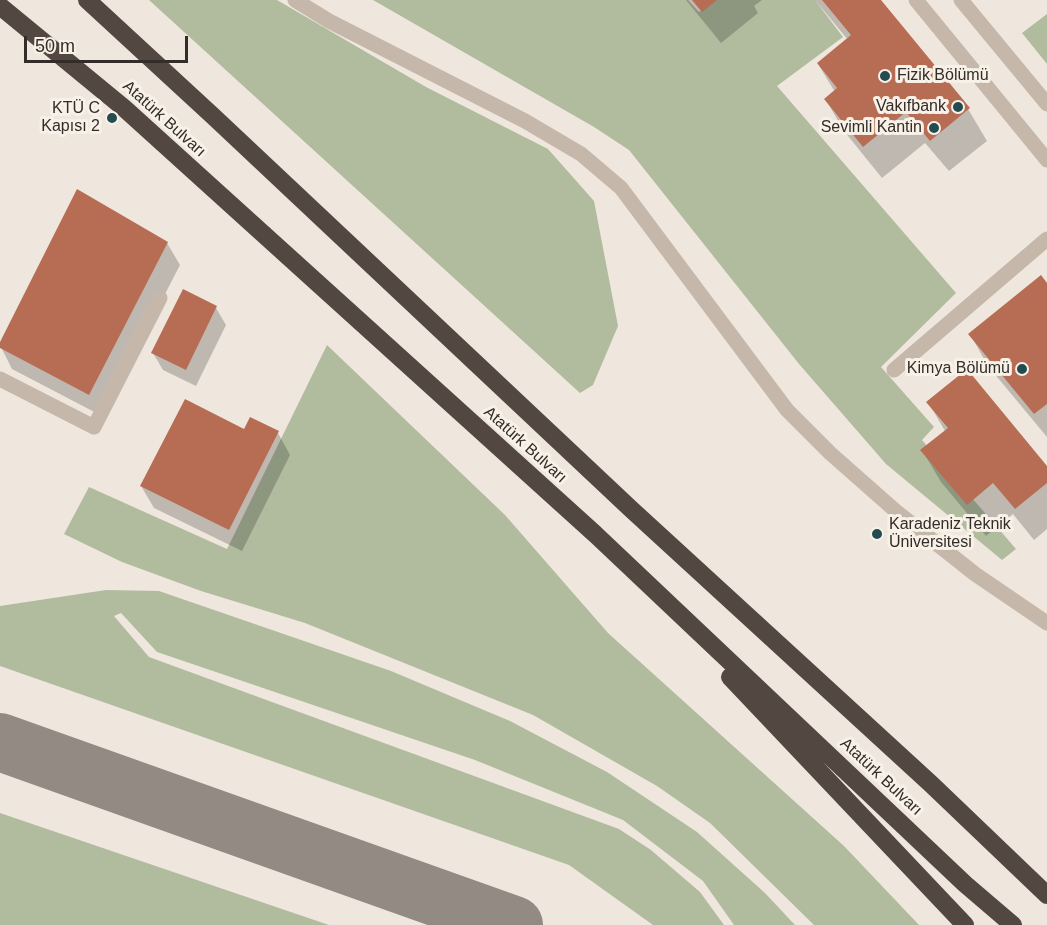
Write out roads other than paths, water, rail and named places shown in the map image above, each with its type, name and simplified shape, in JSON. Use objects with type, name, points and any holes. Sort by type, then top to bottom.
[{"type":"highway","name":"Atatürk Bulvarı","points":[[88,1],[632,510],[931,784],[1047,895]]},
{"type":"highway","name":"Atatürk Bulvarı","points":[[0,6],[124,108],[595,534],[965,884],[1013,925]]},
{"type":"highway","points":[[595,534],[965,925]]},
{"type":"street","points":[[295,0],[329,21],[525,122],[581,154],[613,181],[648,220],[794,417],[830,453],[898,513],[975,574],[1047,624]]},
{"type":"street","points":[[916,0],[1047,160]]},
{"type":"street","points":[[961,0],[1047,104]]},
{"type":"street","points":[[894,370],[1047,239]]},
{"type":"street","points":[[0,379],[94,427],[160,298]]},
{"type":"place","name":"Fizik Bölümü","points":[[885,76]]},
{"type":"place","name":"Vakıfbank","points":[[958,107]]},
{"type":"place","name":"KTÜ C Kapısı 2","points":[[112,118]]},
{"type":"place","name":"Sevimli Kantin","points":[[934,128]]},
{"type":"place","name":"Kimya Bölümü","points":[[1022,369]]},
{"type":"place","name":"Karadeniz Teknik Üniversitesi","points":[[877,534]]}]
